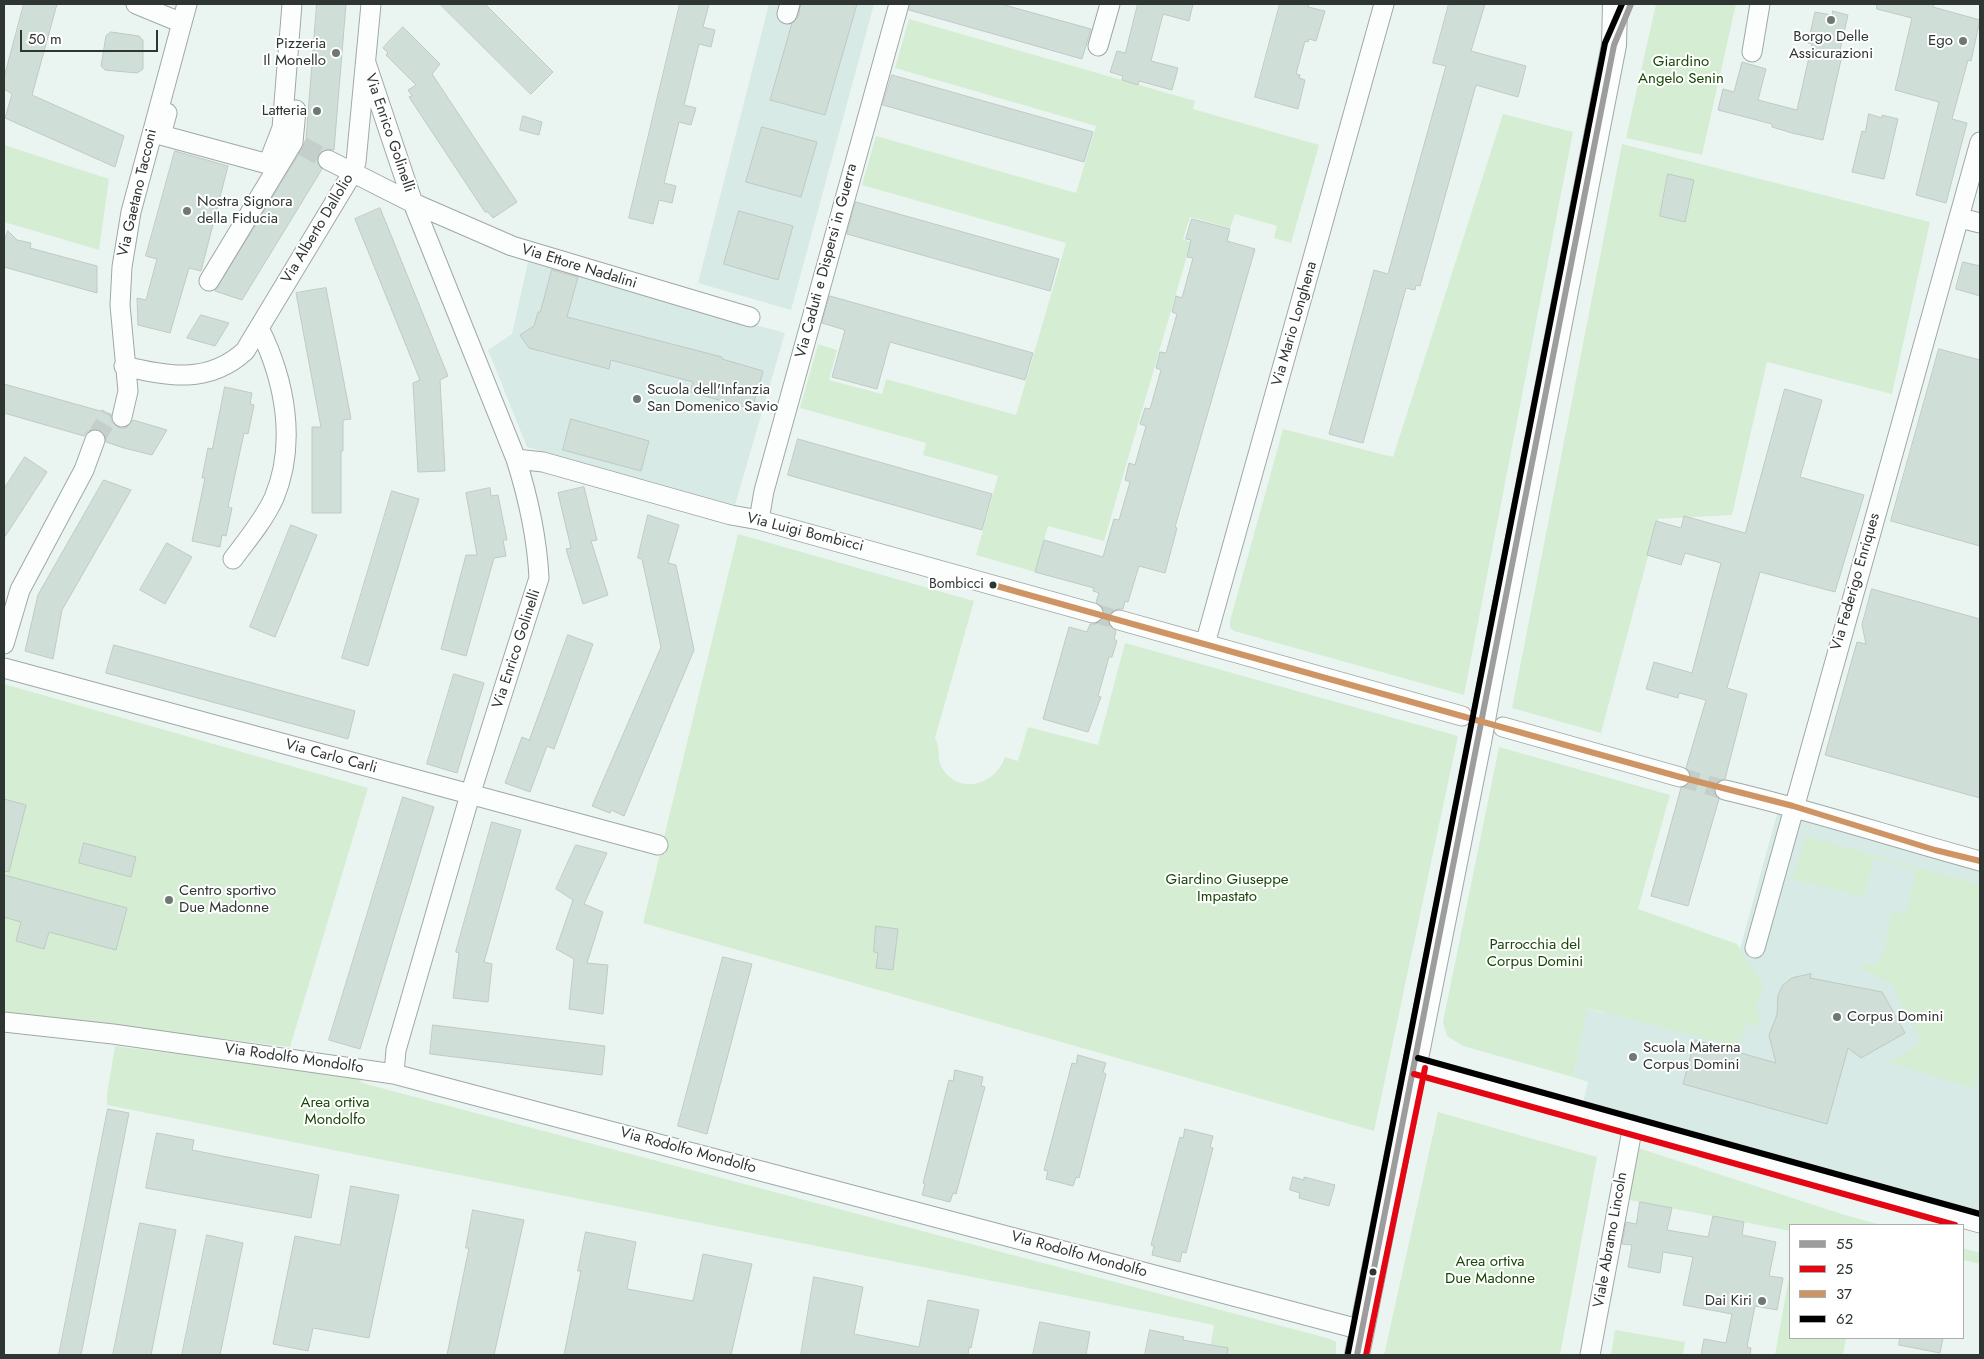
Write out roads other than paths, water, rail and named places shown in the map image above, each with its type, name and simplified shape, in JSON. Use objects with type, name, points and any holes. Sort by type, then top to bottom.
[{"type":"main road","points":[[1357,1355],[1416,1066],[1614,45],[1615,4]]},
{"type":"main road","points":[[1614,45],[1631,4]]},
{"type":"street","points":[[136,4],[182,23]]},
{"type":"street","name":"Via Gaetano Tacconi","points":[[116,416],[124,366],[120,305],[122,267],[131,212],[187,4]]},
{"type":"street","points":[[197,4],[161,135],[268,164],[282,128],[292,4]]},
{"type":"street","points":[[209,281],[297,144],[304,4]]},
{"type":"street","name":"Via Alberto Dallolio","points":[[124,366],[160,375],[178,376],[217,369],[236,360],[245,351],[353,172],[356,162],[371,4]]},
{"type":"street","name":"Via Caduti e Dispersi in Guerra","points":[[760,520],[767,482],[899,4]]},
{"type":"street","points":[[1098,46],[1110,4]]},
{"type":"street","name":"Via Mario Longhena","points":[[1205,644],[1384,4]]},
{"type":"street","points":[[1752,52],[1760,4]]},
{"type":"street","name":"Via Enrico Golinelli","points":[[366,63],[413,203],[516,460],[527,502],[538,562],[539,578],[470,795],[396,1050],[394,1074]]},
{"type":"street","name":"Via Federigo Enriques","points":[[1755,948],[1793,806],[1980,142]]},
{"type":"street","name":"Via Enrico Golinelli","points":[[328,160],[413,203]]},
{"type":"street","name":"Via Ettore Nadalini","points":[[413,203],[529,252],[750,317]]},
{"type":"street","points":[[1960,218],[1980,223]]},
{"type":"street","points":[[234,559],[274,498],[286,449],[287,419],[284,398],[266,341],[259,328]]},
{"type":"street","points":[[4,644],[20,590],[84,470],[102,441]]},
{"type":"street","name":"Via Luigi Bombicci","points":[[516,460],[542,462],[731,515],[760,520],[1093,613]]},
{"type":"street","points":[[1119,620],[1462,716]]},
{"type":"street","name":"Via Carlo Carli","points":[[4,668],[658,845]]},
{"type":"street","points":[[1503,728],[1680,777]]},
{"type":"street","points":[[1725,790],[1793,806],[1936,850],[1980,861]]},
{"type":"street","name":"Via Rodolfo Mondolfo","points":[[4,1022],[113,1034],[394,1074],[1362,1330]]},
{"type":"street","points":[[1416,1066],[1980,1223]]},
{"type":"street","name":"Viale Abramo Lincoln","points":[[1590,1355],[1633,1125]]},
{"type":"tunnel","points":[[302,146],[328,160]]},
{"type":"tunnel","points":[[95,440],[110,414]]},
{"type":"tunnel","points":[[1093,613],[1119,620]]},
{"type":"tunnel","points":[[1680,777],[1725,790]]},
{"type":"place","name":"Borgo Delle Assicurazioni","points":[[1831,20]]},
{"type":"place","name":"Ego","points":[[1963,41]]},
{"type":"place","name":"Pizzeria Il Monello","points":[[336,53]]},
{"type":"place","name":"Latteria","points":[[317,111]]},
{"type":"place","name":"Nostra Signora della Fiducia","points":[[187,211]]},
{"type":"place","name":"Scuola dell'Infanzia San Domenico Savio","points":[[637,399]]},
{"type":"place","name":"Bombicci","points":[[993,585]]},
{"type":"place","name":"Centro sportivo Due Madonne","points":[[169,900]]},
{"type":"place","name":"Corpus Domini","points":[[1837,1017]]},
{"type":"place","name":"Scuola Materna Corpus Domini","points":[[1633,1057]]},
{"type":"place","name":"Dai Kiri","points":[[1762,1301]]},
{"type":"park label","name":"Giardino Angelo Senin","points":[[1681,70]]},
{"type":"park label","name":"Giardino Giuseppe Impastato","points":[[1227,888]]},
{"type":"park label","name":"Parrocchia del Corpus Domini","points":[[1535,954]]},
{"type":"park label","name":"Area ortiva Mondolfo","points":[[335,1112]]},
{"type":"park label","name":"Area ortiva Due Madonne","points":[[1490,1270]]}]
